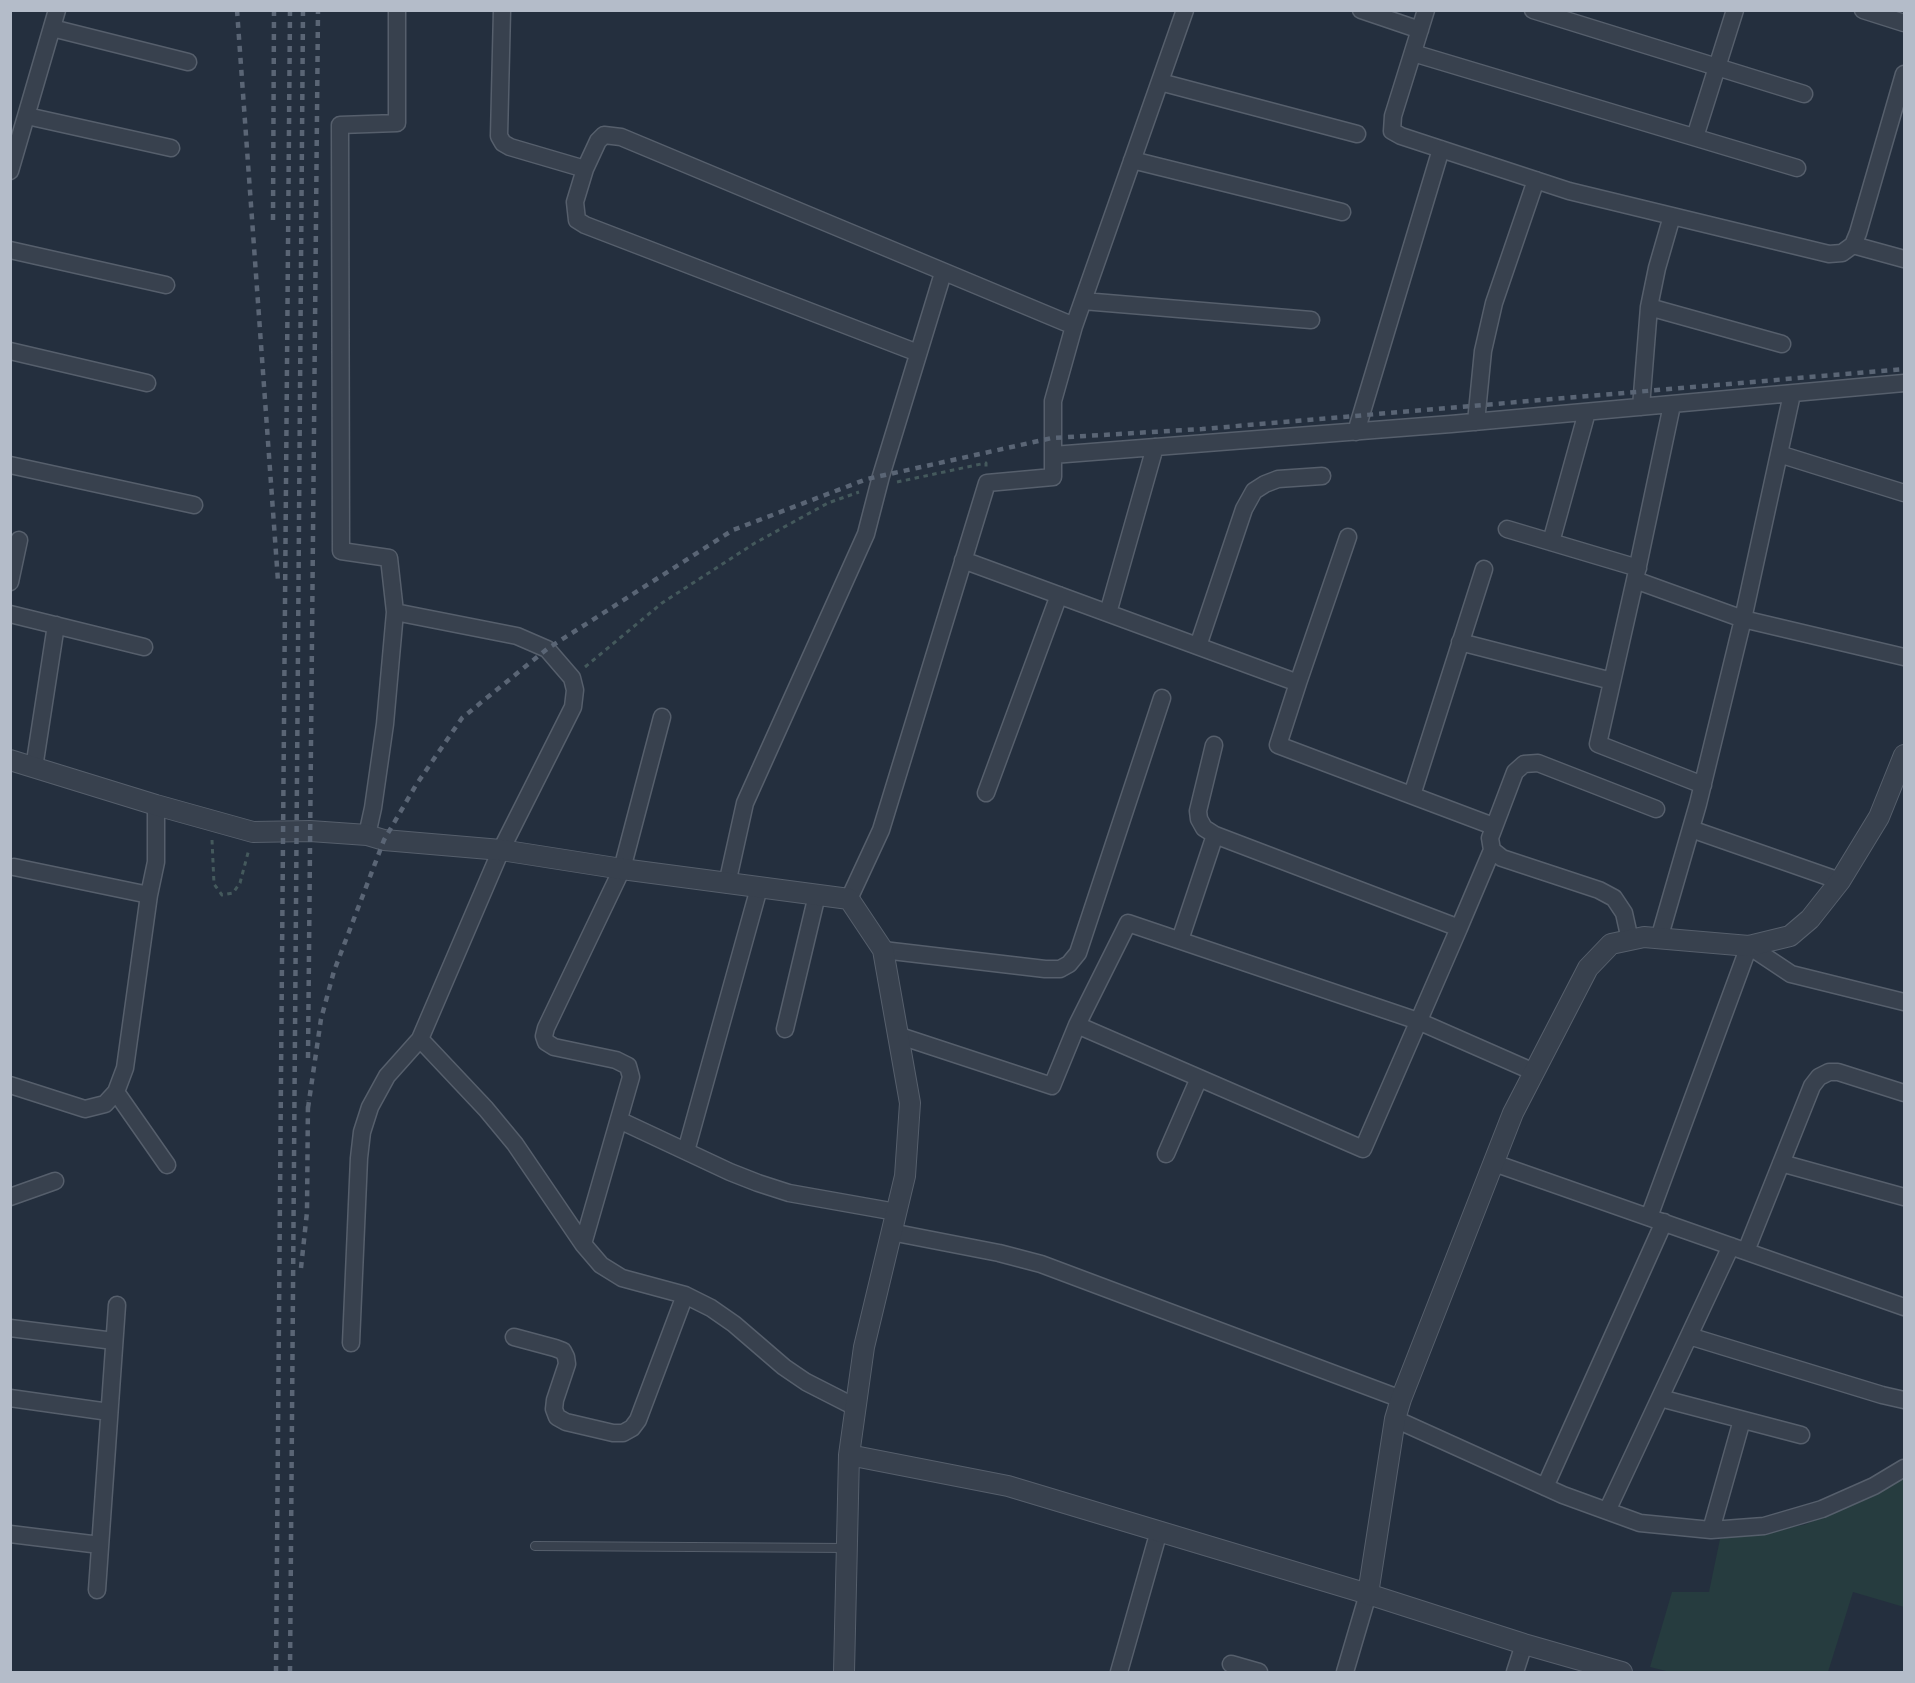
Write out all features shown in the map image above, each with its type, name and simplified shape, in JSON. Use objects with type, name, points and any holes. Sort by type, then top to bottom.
[{"type":"street","points":[[10,171],[57,10]]},
{"type":"street","points":[[367,836],[385,724],[395,612],[389,558],[341,551],[340,125],[397,123],[398,10]]},
{"type":"street","points":[[502,10],[499,136],[503,143],[510,147],[585,169]]},
{"type":"street","points":[[849,899],[881,830],[987,483],[1053,477],[1053,402],[1074,326],[1185,10]]},
{"type":"street","points":[[1361,10],[1420,30]]},
{"type":"street","points":[[1426,10],[1393,116],[1392,130],[1401,136],[1569,191],[1829,254],[1842,253],[1853,245],[1905,74]]},
{"type":"street","points":[[1533,10],[1804,94]]},
{"type":"street","points":[[1695,137],[1736,10]]},
{"type":"street","points":[[1863,10],[1905,23]]},
{"type":"street","points":[[52,28],[188,62]]},
{"type":"street","points":[[1413,53],[1797,168]]},
{"type":"street","points":[[1160,82],[1357,134]]},
{"type":"street","points":[[27,116],[171,148]]},
{"type":"street","points":[[918,353],[577,220],[575,202],[585,169],[598,141],[604,135],[621,137],[942,273],[1074,326]]},
{"type":"street","points":[[1356,432],[1441,149]]},
{"type":"street","points":[[1132,160],[1342,212]]},
{"type":"street","points":[[1476,422],[1483,351],[1494,303],[1536,180]]},
{"type":"street","points":[[1641,407],[1649,307],[1657,268],[1672,216]]},
{"type":"street","points":[[1853,245],[1904,259]]},
{"type":"street","points":[[10,250],[166,285]]},
{"type":"street","points":[[727,884],[745,803],[866,534],[878,486],[942,273]]},
{"type":"street","points":[[1083,301],[1311,320]]},
{"type":"street","points":[[1649,307],[1782,344]]},
{"type":"street","points":[[10,351],[147,383]]},
{"type":"street","points":[[1053,455],[1356,432],[1905,384]]},
{"type":"street","points":[[1659,939],[1691,829],[1743,619],[1792,394]]},
{"type":"street","points":[[1672,405],[1637,574],[1598,744],[1702,785]]},
{"type":"street","points":[[1551,542],[1587,412]]},
{"type":"street","points":[[1107,613],[1155,447]]},
{"type":"street","points":[[1779,454],[1905,493]]},
{"type":"street","points":[[10,465],[194,505]]},
{"type":"street","points":[[1198,646],[1244,509],[1254,491],[1278,479],[1322,476]]},
{"type":"street","points":[[1508,529],[1551,542],[1637,574],[1743,619],[1905,657]]},
{"type":"street","points":[[1348,537],[1278,745],[1493,826]]},
{"type":"street","points":[[10,582],[19,540]]},
{"type":"street","points":[[963,560],[1298,683]]},
{"type":"street","points":[[1412,795],[1484,569]]},
{"type":"street","points":[[986,793],[1059,595]]},
{"type":"street","points":[[351,1343],[362,1132],[370,1107],[387,1076],[420,1039],[501,850],[573,707],[575,690],[572,678],[547,650],[517,636],[395,612]]},
{"type":"street","points":[[10,614],[144,647]]},
{"type":"street","points":[[34,768],[56,625]]},
{"type":"street","points":[[1460,642],[1612,681]]},
{"type":"street","points":[[883,950],[1045,969],[1060,969],[1069,963],[1078,953],[1162,698]]},
{"type":"street","points":[[583,1244],[631,1077],[628,1066],[616,1060],[554,1047],[546,1042],[544,1036],[622,869],[662,717]]},
{"type":"street","points":[[1214,745],[1198,811],[1198,819],[1204,828],[1215,835],[1459,928]]},
{"type":"street","points":[[1345,1672],[1368,1594],[1395,1419],[1401,1399],[1513,1113],[1588,969],[1611,944],[1644,937],[1749,946],[1790,936],[1810,919],[1840,881],[1880,817],[1905,755]]},
{"type":"street","points":[[10,760],[253,832],[310,831],[501,850],[727,884],[849,899],[883,950],[910,1103],[905,1176],[864,1347],[849,1455],[844,1672]]},
{"type":"street","points":[[1077,1025],[1363,1149],[1492,850],[1493,826],[1515,772],[1524,765],[1538,763],[1656,809]]},
{"type":"street","points":[[10,1085],[85,1109],[105,1104],[116,1092],[125,1068],[149,895],[156,862],[156,805]]},
{"type":"street","points":[[1691,829],[1840,881]]},
{"type":"street","points":[[1179,940],[1215,835]]},
{"type":"street","points":[[1492,850],[1502,858],[1599,890],[1614,898],[1624,913],[1630,940]]},
{"type":"street","points":[[14,867],[149,895]]},
{"type":"street","points":[[686,1151],[759,888]]},
{"type":"street","points":[[785,1029],[817,895]]},
{"type":"street","points":[[897,1035],[1052,1086],[1077,1025],[1128,923],[1419,1021],[1534,1072]]},
{"type":"street","points":[[1749,946],[1791,974],[1905,1002]]},
{"type":"street","points":[[1545,1487],[1656,1219],[1749,946]]},
{"type":"street","points":[[420,1039],[486,1109],[515,1144],[583,1244],[601,1265],[622,1278],[685,1295],[718,1313],[784,1367],[806,1382],[855,1407]]},
{"type":"street","points":[[1607,1511],[1689,1336],[1739,1249],[1781,1162],[1812,1086],[1819,1077],[1829,1072],[1838,1072],[1905,1093]]},
{"type":"street","points":[[1166,1155],[1199,1078]]},
{"type":"street","points":[[116,1092],[167,1165]]},
{"type":"street","points":[[619,1120],[740,1176],[789,1193],[896,1212]]},
{"type":"street","points":[[1494,1162],[1905,1306]]},
{"type":"street","points":[[1781,1162],[1905,1197]]},
{"type":"street","points":[[10,1197],[55,1181]]},
{"type":"street","points":[[891,1232],[999,1253],[1041,1264],[1401,1399]]},
{"type":"street","points":[[514,1337],[563,1351],[567,1364],[555,1400],[554,1409],[557,1417],[566,1422],[613,1434],[623,1433],[632,1428],[638,1420],[685,1295]]},
{"type":"street","points":[[97,1590],[117,1305]]},
{"type":"street","points":[[10,1328],[114,1341]]},
{"type":"street","points":[[1689,1336],[1905,1400]]},
{"type":"street","points":[[10,1398],[109,1412]]},
{"type":"street","points":[[1660,1398],[1802,1435]]},
{"type":"street","points":[[1395,1419],[1545,1487],[1640,1523],[1711,1530],[1764,1527],[1822,1509],[1874,1486],[1905,1468]]},
{"type":"street","points":[[1711,1530],[1742,1420]]},
{"type":"street","points":[[849,1455],[1008,1486],[1368,1594],[1524,1644],[1623,1672]]},
{"type":"street","points":[[1119,1672],[1159,1532]]},
{"type":"street","points":[[10,1534],[100,1545]]},
{"type":"street","points":[[1515,1672],[1524,1644]]},
{"type":"street","points":[[1231,1664],[1259,1672]]},
{"type":"lane","points":[[536,1546],[847,1548]]},
{"type":"path","points":[[572,678],[662,603],[755,543],[828,503],[878,486],[986,463],[987,483]]},
{"type":"path","points":[[212,821],[214,884],[222,895],[233,893],[240,883],[253,832]]},
{"type":"green space","points":[[1904,1476],[1904,1607],[1853,1592],[1828,1672],[1670,1672],[1650,1667],[1672,1592],[1709,1592],[1720,1539],[1804,1525],[1878,1493]]},
{"type":"railway","points":[[237,10],[278,581]]},
{"type":"railway","points":[[273,220],[274,10]]},
{"type":"railway","points":[[276,1672],[290,10]]},
{"type":"railway","points":[[290,1672],[303,10]]},
{"type":"railway","points":[[308,1058],[318,10]]},
{"type":"railway","points":[[308,1108],[321,1019],[334,971],[384,840],[416,785],[462,718],[547,649],[733,530],[867,479],[1052,438],[1202,429],[1904,369]]},
{"type":"railway","points":[[301,1268],[307,1212],[308,1100]]}]
